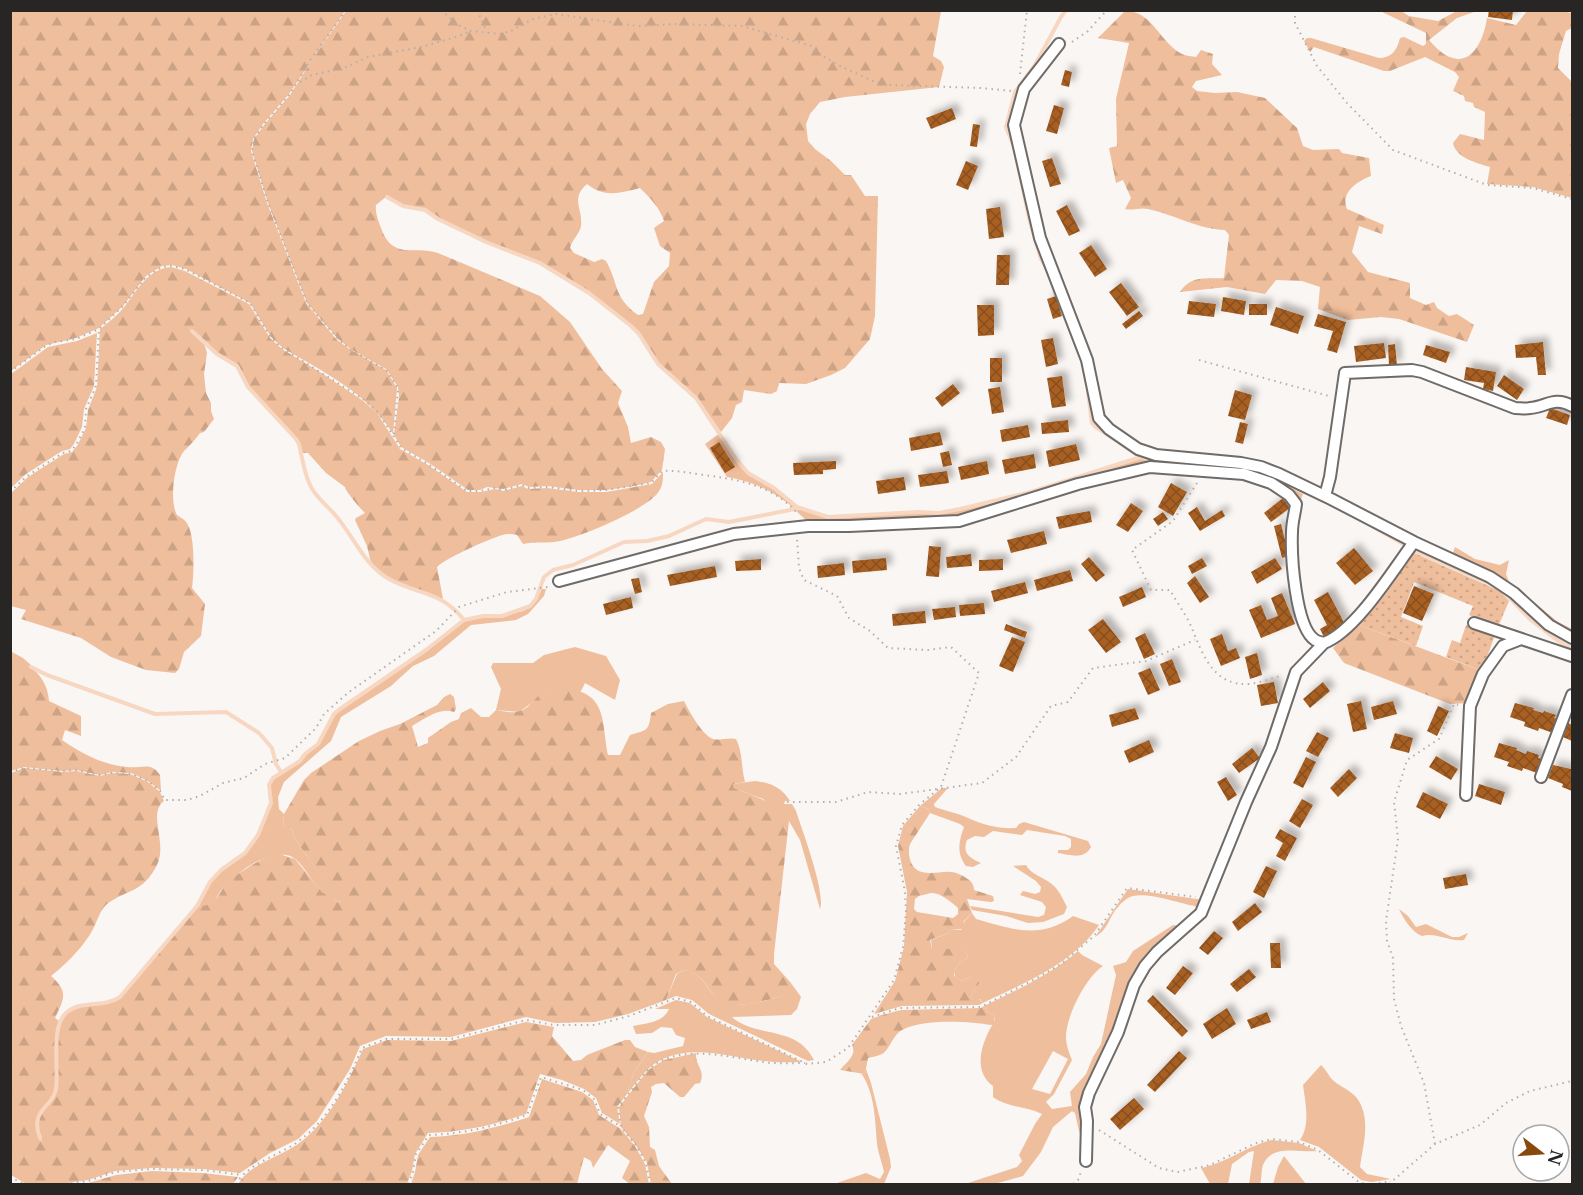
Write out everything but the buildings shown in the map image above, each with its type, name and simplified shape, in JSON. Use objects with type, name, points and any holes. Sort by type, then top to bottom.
[{"type":"street","points":[[1059,44],[1024,89],[1014,125],[1040,238],[1088,360],[1099,418],[1109,429],[1138,449],[1156,455],[1205,458],[1261,467],[1324,496],[1414,542],[1490,577],[1514,593],[1549,625],[1572,638]]},
{"type":"street","points":[[1324,496],[1330,477],[1345,373],[1412,370],[1429,374],[1515,408],[1532,408],[1555,402],[1572,406]]},
{"type":"street","points":[[559,581],[734,534],[802,526],[959,521],[1078,484],[1150,467],[1205,470],[1244,474],[1271,483],[1289,495],[1296,504],[1292,530],[1293,570],[1301,619],[1315,640],[1324,643]]},
{"type":"street","points":[[1086,1161],[1085,1107],[1089,1093],[1118,1032],[1134,985],[1156,952],[1201,913],[1271,747],[1296,672],[1324,643],[1341,634],[1370,602],[1414,542]]},
{"type":"street","points":[[1474,623],[1572,656]]},
{"type":"street","points":[[1466,795],[1470,706],[1484,674],[1503,646],[1521,639]]},
{"type":"street","points":[[1541,777],[1572,695]]},
{"type":"path","points":[[346,10],[297,84],[254,139],[252,151],[258,175],[307,303],[338,339],[351,350],[386,369],[398,387],[393,435]]},
{"type":"path","points":[[441,10],[456,24],[471,31],[500,34],[533,20],[555,14],[637,26],[675,24],[742,26],[812,46],[821,55],[840,66],[873,81],[889,85],[981,88],[1015,92],[1017,109]]},
{"type":"path","points":[[477,10],[487,32]]},
{"type":"path","points":[[1017,83],[1022,65],[1027,10]]},
{"type":"path","points":[[1059,44],[1070,44],[1078,39],[1107,10]]},
{"type":"path","points":[[1295,10],[1294,22],[1317,66],[1347,103],[1393,150],[1487,185],[1533,188],[1572,199]]},
{"type":"path","points":[[297,84],[312,75],[344,68],[368,57],[421,47],[471,31]]},
{"type":"path","points":[[10,372],[46,345],[76,339],[99,329],[154,271],[171,266],[185,270],[250,303],[271,338],[282,348],[363,399],[378,412],[401,448],[467,491],[480,491],[487,488],[503,490],[522,485],[529,488],[547,487],[579,491],[606,490],[651,483],[662,471],[679,470],[740,480],[759,486],[786,502],[802,526],[799,568],[804,580],[837,596],[849,618],[870,630],[888,648],[928,650],[951,648],[979,673],[941,787],[919,805],[902,825],[896,846],[905,892],[903,947],[894,980],[849,1048],[826,1062],[807,1064],[765,1063],[728,1055],[696,1053],[664,1059],[648,1070],[618,1107],[621,1127]]},
{"type":"path","points":[[10,492],[27,476],[63,453],[71,451],[76,445],[85,428],[86,409],[96,386],[99,329]]},
{"type":"path","points":[[1199,360],[1340,398]]},
{"type":"path","points":[[1205,470],[1173,521],[1132,550],[1151,590],[1170,590],[1216,675],[1230,682],[1250,684],[1296,672]]},
{"type":"path","points":[[10,772],[24,768],[76,770],[100,775],[131,774],[148,781],[160,791],[165,800],[187,800],[200,796],[223,783],[243,778],[265,764],[285,758],[316,728],[324,714],[349,692],[436,631],[459,607],[507,592],[526,588],[547,588],[559,581]]},
{"type":"path","points":[[787,802],[836,802],[868,792],[900,794],[982,783],[1016,757],[1051,706],[1068,702],[1094,668],[1146,661],[1196,640]]},
{"type":"path","points":[[1435,1144],[1424,1083],[1401,1026],[1394,999],[1393,958],[1386,921],[1398,839],[1394,802],[1407,760],[1439,739],[1454,704],[1470,706]]},
{"type":"path","points":[[870,1018],[900,1008],[981,1006],[1037,978],[1061,964],[1094,936],[1127,888],[1208,899]]},
{"type":"path","points":[[236,1185],[242,1175],[300,1141],[320,1123],[352,1071],[362,1048],[386,1039],[451,1040],[526,1020],[554,1025],[595,1025],[629,1016],[676,998],[691,1002],[707,1016],[807,1064]]},
{"type":"path","points":[[409,1185],[414,1172],[416,1154],[429,1135],[495,1126],[527,1115],[541,1077],[583,1090],[594,1099],[600,1114],[621,1127],[636,1145],[646,1163],[650,1185]]},
{"type":"path","points":[[1087,1121],[1105,1135],[1159,1168],[1178,1172],[1210,1165],[1248,1146],[1272,1139],[1299,1142],[1318,1150],[1360,1183],[1372,1185],[1390,1183],[1435,1144],[1480,1125],[1506,1103],[1530,1091],[1572,1081]]},
{"type":"path","points":[[1073,1185],[1078,1180],[1086,1161]]},
{"type":"path","points":[[64,1185],[88,1181],[115,1172],[152,1169],[203,1170],[242,1175]]},
{"type":"path","points":[[10,1177],[24,1185]]},
{"type":"green space","points":[[10,11],[345,11],[289,94],[263,124],[253,139],[251,151],[267,203],[306,303],[337,340],[386,370],[397,388],[393,434],[383,420],[358,395],[283,348],[271,337],[250,303],[186,269],[172,265],[162,266],[146,276],[123,306],[99,328],[76,338],[46,345],[11,371]]},
{"type":"green space","points":[[346,11],[941,11],[933,56],[941,61],[944,67],[939,87],[845,97],[820,102],[810,114],[806,124],[808,141],[845,175],[851,175],[865,196],[878,196],[875,316],[870,339],[845,368],[831,375],[806,384],[779,383],[777,391],[771,394],[744,390],[742,402],[736,405],[732,418],[721,432],[697,397],[658,364],[631,325],[589,292],[540,263],[486,242],[438,219],[425,210],[403,206],[387,196],[376,205],[381,228],[391,245],[405,250],[438,253],[540,296],[570,322],[602,369],[622,391],[618,403],[628,427],[631,443],[651,437],[661,442],[665,449],[662,470],[651,482],[634,486],[606,490],[579,490],[547,486],[529,487],[522,484],[503,489],[487,487],[480,490],[468,490],[401,447],[394,435],[398,387],[386,369],[352,350],[338,339],[307,303],[268,203],[252,151],[254,139],[290,95]],"holes":[[[587,184],[606,193],[640,188],[657,207],[664,221],[654,228],[660,246],[670,253],[669,266],[654,282],[643,314],[638,315],[624,302],[606,261],[602,259],[594,262],[574,253],[570,248],[581,226],[579,194]]]},
{"type":"green space","points":[[1125,11],[1134,12],[1149,21],[1174,49],[1182,54],[1196,57],[1201,50],[1213,54],[1212,64],[1222,75],[1196,81],[1192,87],[1197,91],[1237,92],[1265,98],[1297,128],[1303,146],[1313,150],[1339,149],[1342,153],[1369,158],[1371,176],[1348,192],[1345,203],[1347,209],[1384,225],[1382,234],[1359,226],[1352,252],[1368,272],[1410,283],[1410,298],[1426,305],[1434,302],[1437,308],[1449,316],[1457,314],[1474,325],[1467,342],[1399,319],[1381,317],[1348,320],[1318,309],[1320,287],[1302,281],[1276,280],[1265,294],[1227,287],[1180,292],[1194,280],[1224,278],[1229,235],[1225,230],[1205,227],[1148,209],[1125,209],[1131,198],[1123,180],[1116,183],[1109,148],[1117,146],[1116,99],[1129,43],[1098,38]]},
{"type":"green space","points":[[1380,11],[1401,11],[1409,16],[1438,21],[1457,11],[1474,11],[1457,18],[1429,40],[1440,51],[1459,59],[1467,57],[1480,43],[1487,18],[1516,25],[1527,11],[1572,13],[1572,28],[1566,31],[1559,54],[1558,68],[1572,82],[1572,198],[1533,187],[1487,184],[1490,167],[1473,162],[1458,153],[1453,143],[1460,134],[1484,140],[1485,112],[1474,107],[1473,103],[1465,101],[1464,96],[1453,91],[1459,77],[1455,72],[1425,57],[1390,71],[1384,71],[1314,47],[1310,52],[1304,41],[1311,38],[1379,58],[1387,57],[1393,52],[1400,38],[1404,37],[1423,46],[1426,44],[1426,33]]},
{"type":"green space","points":[[171,267],[185,271],[249,304],[270,338],[282,349],[362,400],[377,413],[400,449],[467,492],[495,489],[503,491],[522,486],[528,489],[606,492],[652,484],[663,472],[660,489],[639,508],[570,538],[555,542],[523,544],[517,535],[507,534],[460,553],[437,567],[443,599],[395,581],[371,563],[367,546],[355,520],[365,513],[345,487],[326,473],[308,453],[302,453],[296,438],[249,387],[238,366],[218,353],[188,327],[204,343],[207,353],[204,374],[206,393],[211,403],[214,419],[180,457],[175,473],[173,501],[177,515],[187,523],[192,538],[192,588],[205,604],[201,636],[184,652],[179,669],[175,673],[146,670],[111,657],[81,638],[21,619],[26,610],[11,606],[11,493],[28,477],[64,454],[72,452],[77,446],[86,428],[88,410],[97,387],[100,329],[125,306],[150,276]]},
{"type":"green space","points":[[97,333],[94,386],[84,409],[82,427],[74,444],[70,449],[62,451],[26,474],[11,488],[11,374],[48,347],[77,341]]},
{"type":"green space","points":[[720,433],[736,459],[748,473],[773,488],[797,508],[795,509],[763,488],[727,477],[705,444]]},
{"type":"green space","points":[[1140,458],[1165,464],[1242,469],[1266,476],[1303,494],[1296,512],[1297,503],[1272,483],[1150,467],[959,520],[808,522],[795,510],[800,509],[828,518],[918,512],[939,514],[1031,493]]},
{"type":"green space","points":[[1328,491],[1453,553],[1455,547],[1475,559],[1500,565],[1509,560],[1506,574],[1509,582],[1558,622],[1572,629],[1572,636],[1516,592],[1327,494]]},
{"type":"green space","points":[[1412,552],[1500,591],[1509,601],[1498,627],[1469,615],[1473,606],[1414,582],[1401,617],[1423,626],[1416,646],[1359,625]]},
{"type":"green space","points":[[541,589],[546,589],[544,596],[528,614],[516,620],[471,625],[434,656],[413,666],[391,686],[341,717],[331,741],[284,782],[278,797],[279,809],[284,814],[283,825],[292,830],[306,855],[342,902],[324,894],[293,857],[278,855],[261,860],[245,869],[225,886],[213,902],[197,907],[210,883],[222,870],[246,854],[259,836],[272,803],[269,785],[318,745],[340,710],[426,651],[465,621],[523,611],[531,607]]},
{"type":"green space","points":[[1359,625],[1482,671],[1468,703],[1450,704],[1344,663],[1333,648]]},
{"type":"green space","points":[[1466,625],[1495,635],[1482,671],[1446,657],[1452,640],[1460,643]]},
{"type":"green space","points":[[575,647],[606,656],[620,680],[615,700],[585,683],[580,693],[569,689],[551,689],[519,712],[496,710],[501,689],[491,667],[493,663],[533,663],[544,655]]},
{"type":"green space","points":[[10,651],[23,658],[32,666],[28,666],[37,672],[43,681],[49,701],[81,716],[81,736],[65,730],[62,740],[85,754],[109,764],[153,768],[160,775],[161,791],[148,781],[131,773],[112,772],[100,775],[76,770],[62,771],[24,767],[11,771]]},
{"type":"green space","points":[[558,688],[586,694],[594,700],[602,718],[608,755],[620,755],[630,735],[645,730],[651,713],[668,704],[684,701],[696,722],[709,737],[736,739],[745,782],[733,784],[734,788],[771,804],[789,821],[774,954],[774,964],[791,983],[785,995],[751,1004],[732,1005],[719,1000],[697,975],[684,970],[676,974],[666,1000],[628,1014],[595,1022],[555,1023],[526,1017],[451,1037],[386,1036],[360,1046],[350,1069],[317,1121],[298,1139],[270,1153],[240,1173],[203,1169],[152,1168],[115,1171],[88,1180],[61,1184],[26,1184],[11,1175],[11,773],[24,768],[62,772],[76,771],[100,776],[112,773],[130,774],[148,782],[160,792],[164,801],[157,813],[160,856],[152,874],[140,886],[107,904],[81,947],[51,976],[63,991],[63,996],[55,1018],[59,1021],[56,1029],[55,1092],[36,1120],[36,1131],[42,1143],[38,1121],[57,1089],[58,1038],[63,1019],[74,1009],[107,1003],[120,998],[197,907],[215,900],[231,879],[253,864],[276,853],[295,859],[322,892],[341,902],[306,855],[292,830],[283,825],[284,814],[304,780],[311,773],[359,741],[437,705],[450,694],[454,697],[456,709],[454,712],[438,712],[412,726],[418,747],[428,743],[428,738],[459,719],[461,713],[471,708],[481,717],[489,717],[496,710],[516,712],[527,707],[544,692]]},
{"type":"green space","points":[[755,781],[779,789],[790,801],[785,801],[784,804],[792,804],[796,811],[817,876],[820,909],[800,840],[789,821],[763,799],[734,788],[733,784]]},
{"type":"green space","points":[[942,788],[948,788],[934,804],[935,807],[997,827],[1016,828],[1024,822],[1088,841],[1091,847],[1085,854],[1068,855],[1058,853],[1058,850],[1068,850],[1071,847],[1071,839],[1065,836],[1027,830],[1022,835],[993,831],[984,837],[975,836],[967,840],[966,852],[981,863],[973,867],[966,866],[959,847],[964,827],[930,813],[929,809],[920,806]]},
{"type":"green space","points":[[920,806],[929,809],[930,813],[910,844],[909,856],[912,864],[922,872],[957,873],[971,882],[974,890],[993,896],[994,901],[991,902],[967,899],[972,913],[963,922],[965,929],[951,929],[949,933],[930,940],[932,949],[965,949],[968,957],[959,963],[954,976],[961,981],[971,977],[977,978],[979,983],[971,996],[973,1000],[979,999],[983,1003],[979,1005],[902,1006],[874,1014],[895,981],[904,947],[907,892],[898,846],[903,826]],"holes":[[[931,893],[938,894],[958,908],[958,914],[953,918],[917,912],[914,909],[915,899]]]},
{"type":"green space","points":[[1026,865],[1058,891],[1067,907],[1064,914],[1043,922],[1028,923],[1006,916],[972,910],[970,906],[1038,917],[1044,915],[1046,907],[1042,902],[1020,895],[1023,891],[1035,894],[1040,892],[1041,887],[1036,881],[1013,866]]},
{"type":"green space","points":[[1128,889],[1204,900],[1198,911],[1195,906],[1164,898],[1147,895],[1131,897],[1119,905],[1106,927],[1095,937]]},
{"type":"green space","points":[[1399,909],[1416,927],[1426,924],[1452,937],[1468,933],[1464,940],[1432,935],[1422,936],[1409,925]]},
{"type":"green space","points":[[972,913],[976,919],[1014,929],[1049,928],[1073,916],[1099,925],[1076,951],[1062,962],[983,1003],[980,999],[973,1001],[971,996],[977,986],[971,977],[961,981],[955,977],[954,971],[959,963],[968,957],[965,950],[932,949],[931,940],[949,933],[951,929],[961,930],[965,924],[963,923]]},
{"type":"green space","points":[[1173,925],[1182,926],[1154,950],[1086,1092],[1083,1140],[1075,1113],[1072,1111],[1053,1127],[1041,1152],[1023,1176],[994,1184],[965,1184],[1017,1167],[1022,1161],[1019,1155],[1042,1114],[999,1101],[993,1097],[993,1086],[982,1071],[981,1053],[995,1020],[984,1006],[1045,975],[1078,951],[1103,966],[1090,979],[1073,1008],[1066,1037],[1072,1060],[1054,1094],[1046,1102],[1052,1109],[1072,1106],[1070,1092],[1086,1074],[1101,1044],[1116,975],[1113,966],[1126,962],[1133,951]],"holes":[[[1053,1051],[1068,1059],[1050,1094],[1032,1089]]]},
{"type":"green space","points":[[684,970],[698,975],[712,993],[728,1003],[757,1003],[784,995],[791,983],[801,997],[797,1009],[791,1015],[732,1017],[752,1028],[797,1041],[814,1060],[808,1061],[709,1014],[692,1000],[676,996],[666,1000],[677,974]]},
{"type":"green space","points":[[676,1000],[690,1003],[707,1017],[802,1062],[770,1062],[701,1052],[676,1055],[653,1065],[627,1094],[634,1072],[648,1052],[654,1053],[683,1046],[685,1038],[676,1035],[672,1028],[661,1027],[652,1033],[636,1034],[633,1026],[663,1017],[669,1009],[655,1009]]},
{"type":"green space","points":[[984,1006],[994,1016],[995,1023],[991,1025],[970,1022],[918,1024],[899,1032],[884,1052],[868,1058],[865,1074],[840,1070],[853,1052],[852,1045],[871,1019],[901,1010],[981,1008]]},
{"type":"green space","points":[[526,1022],[554,1027],[552,1036],[573,1061],[581,1060],[587,1055],[625,1040],[630,1040],[635,1047],[648,1052],[634,1072],[627,1094],[617,1107],[620,1124],[602,1113],[596,1098],[584,1089],[540,1074],[526,1114],[478,1127],[428,1133],[415,1154],[407,1184],[238,1184],[251,1170],[294,1147],[322,1122],[338,1099],[363,1049],[387,1040],[451,1041]]},
{"type":"green space","points":[[696,1053],[702,1079],[684,1097],[680,1097],[664,1083],[651,1087],[652,1092],[644,1116],[649,1127],[650,1147],[655,1150],[659,1166],[672,1184],[651,1184],[647,1163],[621,1127],[619,1107],[648,1070],[664,1060]]},
{"type":"green space","points":[[1321,1065],[1333,1080],[1356,1097],[1361,1105],[1365,1131],[1360,1167],[1367,1174],[1391,1179],[1372,1182],[1361,1180],[1319,1147],[1300,1140],[1306,1120],[1303,1085]]},
{"type":"green space","points":[[866,1069],[891,1167],[884,1184],[834,1184],[866,1173],[880,1179],[884,1172],[878,1147],[872,1098],[861,1073],[865,1074]]},
{"type":"green space","points":[[542,1079],[582,1092],[593,1100],[599,1115],[621,1129],[635,1146],[645,1164],[649,1184],[630,1184],[622,1178],[630,1161],[608,1145],[593,1168],[591,1161],[584,1157],[577,1184],[411,1184],[418,1155],[430,1137],[480,1131],[529,1117]]},
{"type":"green space","points":[[1272,1140],[1299,1143],[1317,1151],[1280,1151],[1273,1154],[1263,1165],[1260,1184],[1249,1184],[1254,1151],[1232,1164],[1228,1184],[1210,1184],[1201,1168],[1210,1166]]},
{"type":"green space","points":[[1284,1156],[1306,1184],[1273,1184]]},
{"type":"green space","points":[[152,1171],[238,1177],[233,1184],[77,1184],[116,1175]]},
{"type":"waterway","points":[[1048,271],[1041,259],[1030,222],[1014,147],[1006,127],[1015,92],[1035,65],[1066,10]]},
{"type":"waterway","points":[[387,197],[403,206],[425,210],[438,219],[486,242],[540,263],[589,293],[631,326],[639,334],[658,364],[696,398],[736,459],[748,473],[774,488],[797,507],[828,517],[939,513],[1031,492],[1141,457]]},
{"type":"waterway","points":[[192,331],[217,354],[237,366],[248,387],[296,439],[312,489],[336,516],[373,566],[389,579],[447,604],[464,620]]},
{"type":"waterway","points":[[1088,392],[1092,423],[1141,457],[1155,461],[1209,465]]},
{"type":"waterway","points":[[1249,470],[1281,481],[1331,504]]},
{"type":"waterway","points":[[40,1138],[37,1121],[39,1115],[51,1101],[56,1089],[56,1048],[62,1018],[73,1008],[107,1002],[120,997],[197,906],[210,882],[221,870],[245,853],[258,835],[271,803],[269,785],[273,778],[300,761],[318,744],[334,714],[340,709],[426,650],[464,620],[483,616],[502,616],[530,606],[536,599],[544,577],[553,570],[573,565],[624,542],[647,541],[669,536],[706,519],[729,522],[800,508]]},
{"type":"waterway","points":[[1374,527],[1405,545]]},
{"type":"waterway","points":[[1413,550],[1497,587]]},
{"type":"waterway","points":[[1503,591],[1531,620],[1572,649]]},
{"type":"waterway","points":[[31,667],[47,675],[155,714],[226,712],[259,733],[272,748],[276,764],[281,772]]}]
